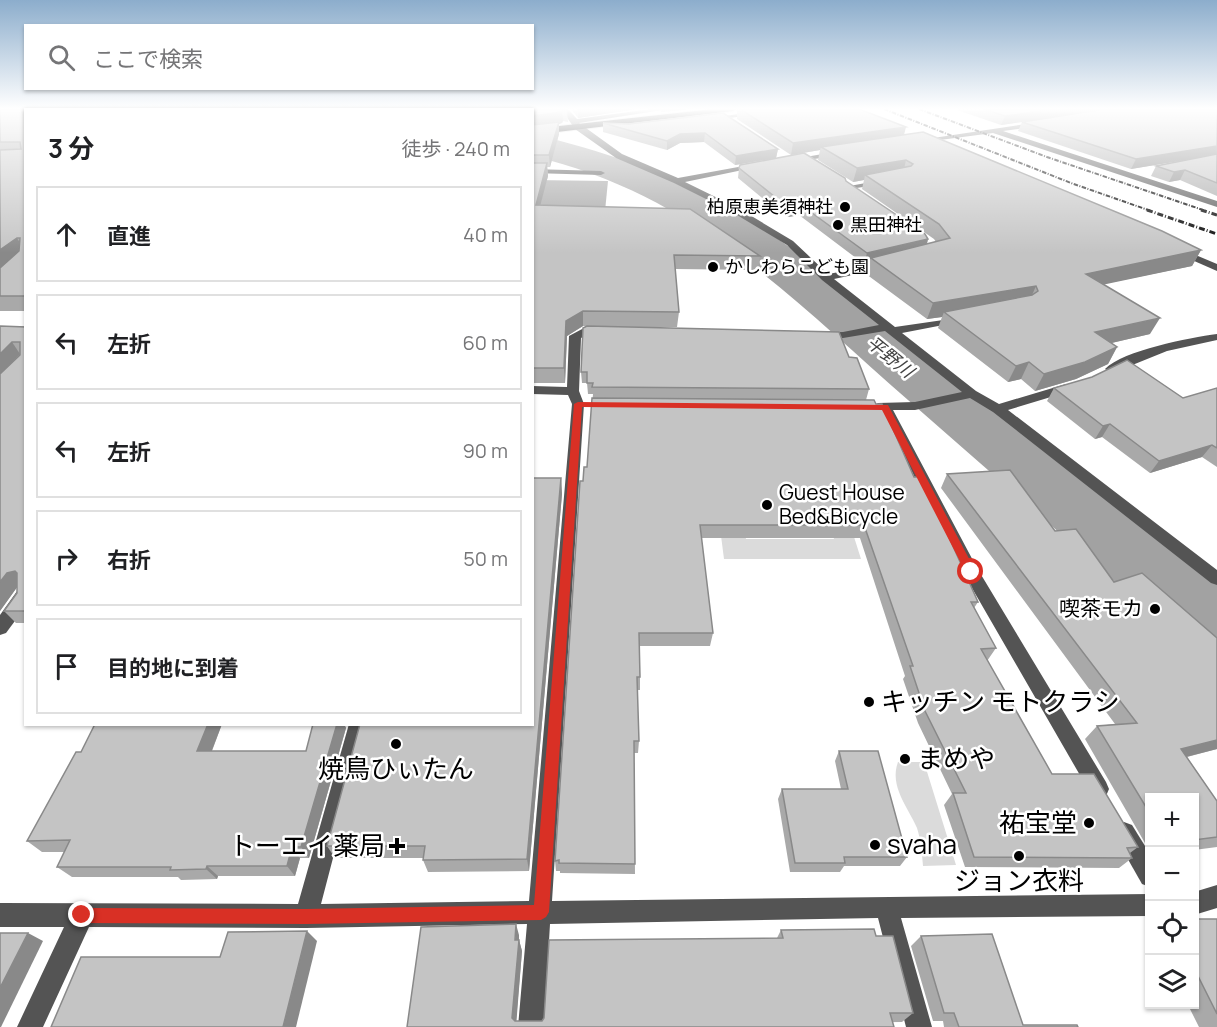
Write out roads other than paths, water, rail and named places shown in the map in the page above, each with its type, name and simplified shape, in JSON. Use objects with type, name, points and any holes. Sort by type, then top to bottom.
[{"type":"street","points":[[621,157],[735,210],[790,243],[826,278],[972,394],[998,409],[1217,579]]},
{"type":"street","points":[[779,158],[789,160],[812,157]]},
{"type":"street","points":[[1074,157],[1217,204]]},
{"type":"street","points":[[805,158],[814,164]]},
{"type":"street","points":[[677,181],[768,164]]},
{"type":"street","points":[[1128,175],[1150,170]]},
{"type":"street","points":[[534,171],[601,173]]},
{"type":"street","points":[[842,181],[851,186],[892,180]]},
{"type":"street","points":[[851,186],[848,187],[866,199]]},
{"type":"street","points":[[1171,247],[1217,268]]},
{"type":"street","points":[[826,278],[897,262]]},
{"type":"street","points":[[804,335],[843,335],[970,317]]},
{"type":"street","points":[[531,1027],[580,400],[575,336],[584,331],[619,332]]},
{"type":"street","points":[[1099,375],[1156,349],[1217,337]]},
{"type":"street","points":[[998,409],[1081,384]]},
{"type":"street","points":[[534,390],[580,400]]},
{"type":"street","points":[[861,407],[915,406],[972,394]]},
{"type":"street","points":[[885,407],[971,572],[1145,869]]},
{"type":"street","points":[[0,628],[24,595]]},
{"type":"street","points":[[306,916],[357,726]]},
{"type":"street","points":[[1199,903],[1217,896]]},
{"type":"street","points":[[0,915],[306,916],[887,908],[998,904],[1145,904]]},
{"type":"street","points":[[887,908],[919,1027]]},
{"type":"street","points":[[30,1027],[82,915]]},
{"type":"waterway","name":"平野川","points":[[578,157],[612,168],[664,190],[713,216],[760,248],[1217,623]]},
{"type":"railway","points":[[1005,157],[1151,211]]},
{"type":"railway","points":[[1047,157],[1206,211]]},
{"type":"railway","points":[[1147,210],[1217,234]]},
{"type":"railway","points":[[1201,210],[1217,215]]},
{"type":"place","name":"柏原恵美須神社","points":[[845,207]]},
{"type":"place","name":"黒田神社","points":[[838,225]]},
{"type":"place","name":"かしわらこども園","points":[[713,267]]},
{"type":"place","name":"Guest House Bed&Bicycle","points":[[767,505]]},
{"type":"place","name":"喫茶モカ","points":[[1155,609]]},
{"type":"place","name":"キッチン モトクラシ","points":[[869,702]]},
{"type":"place","name":"焼鳥ひぃたん","points":[[396,744]]},
{"type":"place","name":"まめや","points":[[905,759]]},
{"type":"place","name":"祐宝堂","points":[[1089,823]]},
{"type":"place","name":"svaha","points":[[875,845]]},
{"type":"place","name":"トーエイ薬局","points":[[397,846]]},
{"type":"place","name":"ジョン衣料","points":[[1019,856]]}]
